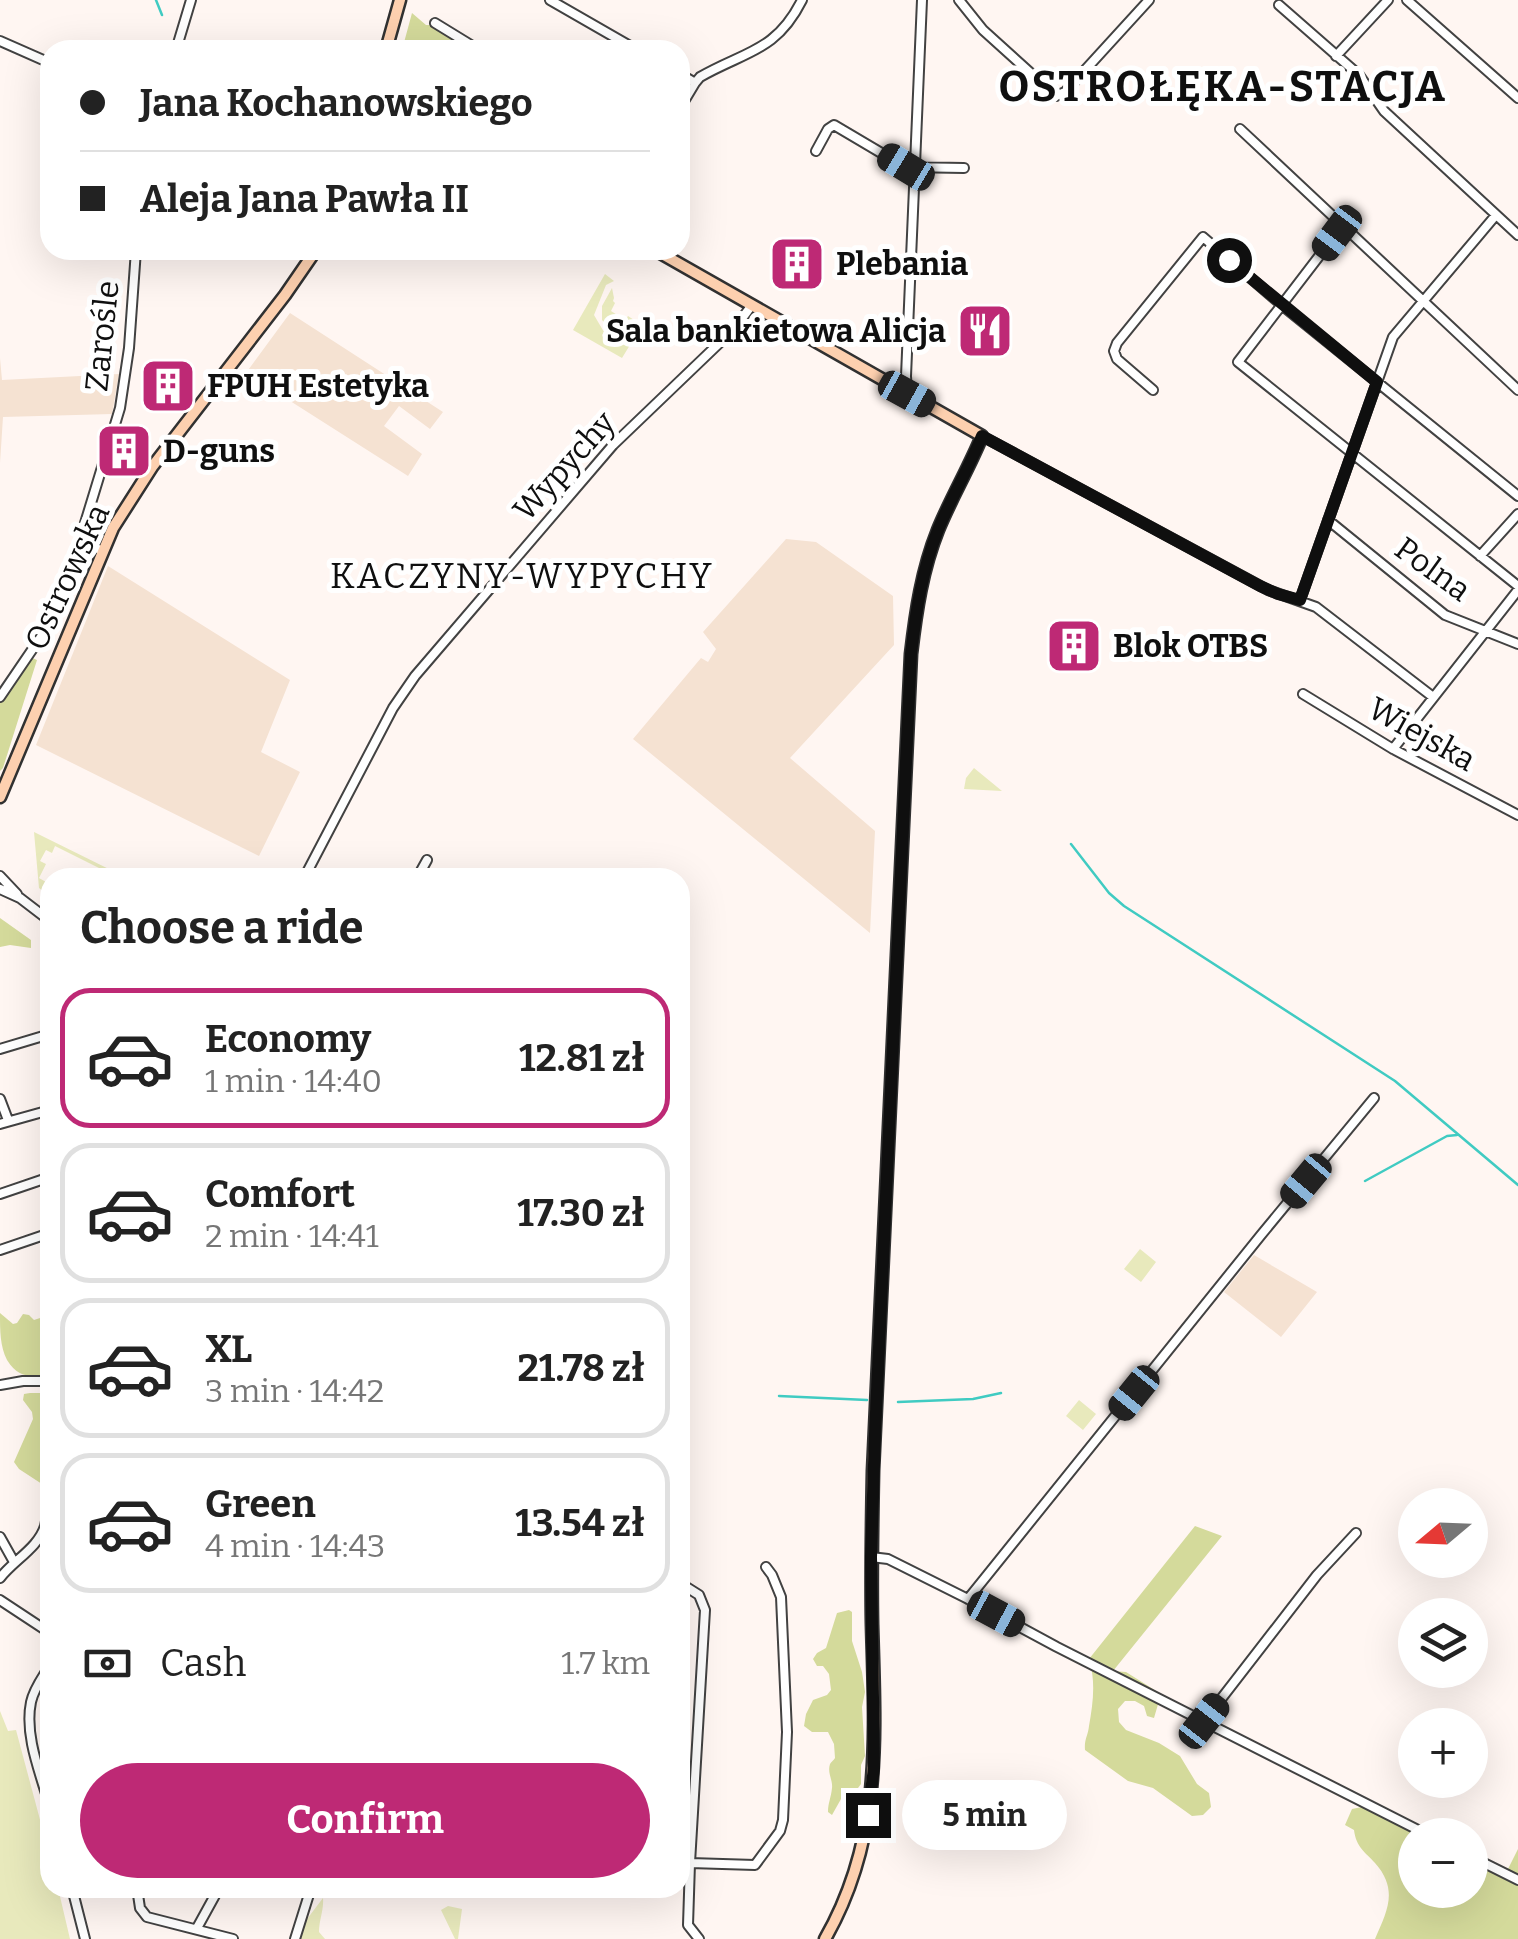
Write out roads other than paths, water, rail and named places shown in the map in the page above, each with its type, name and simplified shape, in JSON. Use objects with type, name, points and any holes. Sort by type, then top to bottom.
[{"type":"street","points":[[179,40],[191,0]]},
{"type":"street","points":[[389,40],[400,0]]},
{"type":"street","points":[[550,0],[620,40]]},
{"type":"street","points":[[690,90],[708,73],[767,44],[785,28],[802,0]]},
{"type":"street","points":[[907,394],[922,0]]},
{"type":"street","points":[[959,0],[983,30],[1056,96],[1065,92],[1150,0]]},
{"type":"street","points":[[1336,56],[1388,0]]},
{"type":"street","points":[[1408,0],[1518,98]]},
{"type":"street","points":[[1279,5],[1359,76],[1384,111],[1518,235]]},
{"type":"street","points":[[434,23],[460,40]]},
{"type":"street","points":[[0,41],[40,58]]},
{"type":"street","points":[[690,80],[694,83]]},
{"type":"street","points":[[816,151],[834,124],[906,167],[964,168]]},
{"type":"street","points":[[1240,129],[1518,390]]},
{"type":"street","points":[[1300,600],[1394,337],[1496,215]]},
{"type":"street","points":[[1343,225],[1238,362],[1518,588],[1393,748]]},
{"type":"street","points":[[1153,390],[1118,359],[1114,350],[1202,236],[1518,496]]},
{"type":"street","name":"Zarośle","points":[[0,696],[51,622],[79,542],[120,408],[135,260]]},
{"type":"street","name":"Ostrowska","points":[[0,797],[113,528],[152,467],[309,260]]},
{"type":"street","points":[[672,260],[982,436],[1260,586],[1319,608],[1434,698]]},
{"type":"street","name":"Wypychy","points":[[309,868],[393,708],[415,676],[613,445],[741,322],[752,306]]},
{"type":"street","points":[[824,1939],[857,1864],[874,1768],[871,1557],[882,1235],[916,606],[943,518],[982,436]]},
{"type":"street","points":[[1480,556],[1518,514]]},
{"type":"street","name":"Polna","points":[[1328,520],[1446,615],[1518,644]]},
{"type":"street","points":[[79,542],[103,551]]},
{"type":"street","name":"Wiejska","points":[[1303,694],[1518,815]]},
{"type":"street","points":[[422,868],[426,860]]},
{"type":"street","points":[[0,876],[40,913]]},
{"type":"street","points":[[0,889],[20,898]]},
{"type":"street","points":[[0,1049],[40,1037]]},
{"type":"street","points":[[968,1599],[1374,1098]]},
{"type":"street","points":[[0,1099],[4,1122],[40,1113]]},
{"type":"street","points":[[0,1194],[40,1180]]},
{"type":"street","points":[[0,1250],[40,1236]]},
{"type":"street","points":[[0,1385],[40,1381]]},
{"type":"street","points":[[1204,1721],[1318,1575],[1356,1533]]},
{"type":"street","points":[[0,1537],[14,1562]]},
{"type":"street","points":[[0,1578],[40,1538]]},
{"type":"street","points":[[871,1557],[888,1559],[1398,1820]]},
{"type":"street","points":[[690,1590],[705,1610],[690,1863],[755,1866],[782,1825],[787,1732],[781,1598],[766,1567]]},
{"type":"street","points":[[0,1600],[40,1626]]},
{"type":"street","points":[[40,1683],[31,1700],[30,1719],[40,1768]]},
{"type":"street","points":[[1488,1865],[1518,1880]]},
{"type":"street","points":[[75,1898],[85,1939]]},
{"type":"street","points":[[138,1898],[147,1916],[233,1939]]},
{"type":"street","points":[[196,1928],[213,1898]]},
{"type":"street","points":[[296,1939],[308,1898]]},
{"type":"street","points":[[689,1898],[688,1924],[699,1939]]},
{"type":"waterway","points":[[156,0],[162,15]]},
{"type":"waterway","points":[[1071,844],[1124,906],[1395,1081],[1518,1185]]},
{"type":"waterway","points":[[1365,1181],[1447,1136],[1457,1135]]},
{"type":"waterway","points":[[898,1402],[973,1399],[1001,1393]]},
{"type":"waterway","points":[[779,1396],[867,1400]]},
{"type":"place","name":"Plebania","points":[[797,264]]},
{"type":"place","name":"Sala bankietowa Alicja","points":[[985,331]]},
{"type":"place","name":"FPUH Estetyka","points":[[168,386]]},
{"type":"place","name":"D-guns","points":[[124,451]]},
{"type":"place","name":"Blok OTBS","points":[[1074,646]]},
{"type":"district","name":"OSTROŁĘKA-STACJA","points":[[1223,86]]},
{"type":"district","name":"KACZYNY-WYPYCHY","points":[[522,576]]}]
